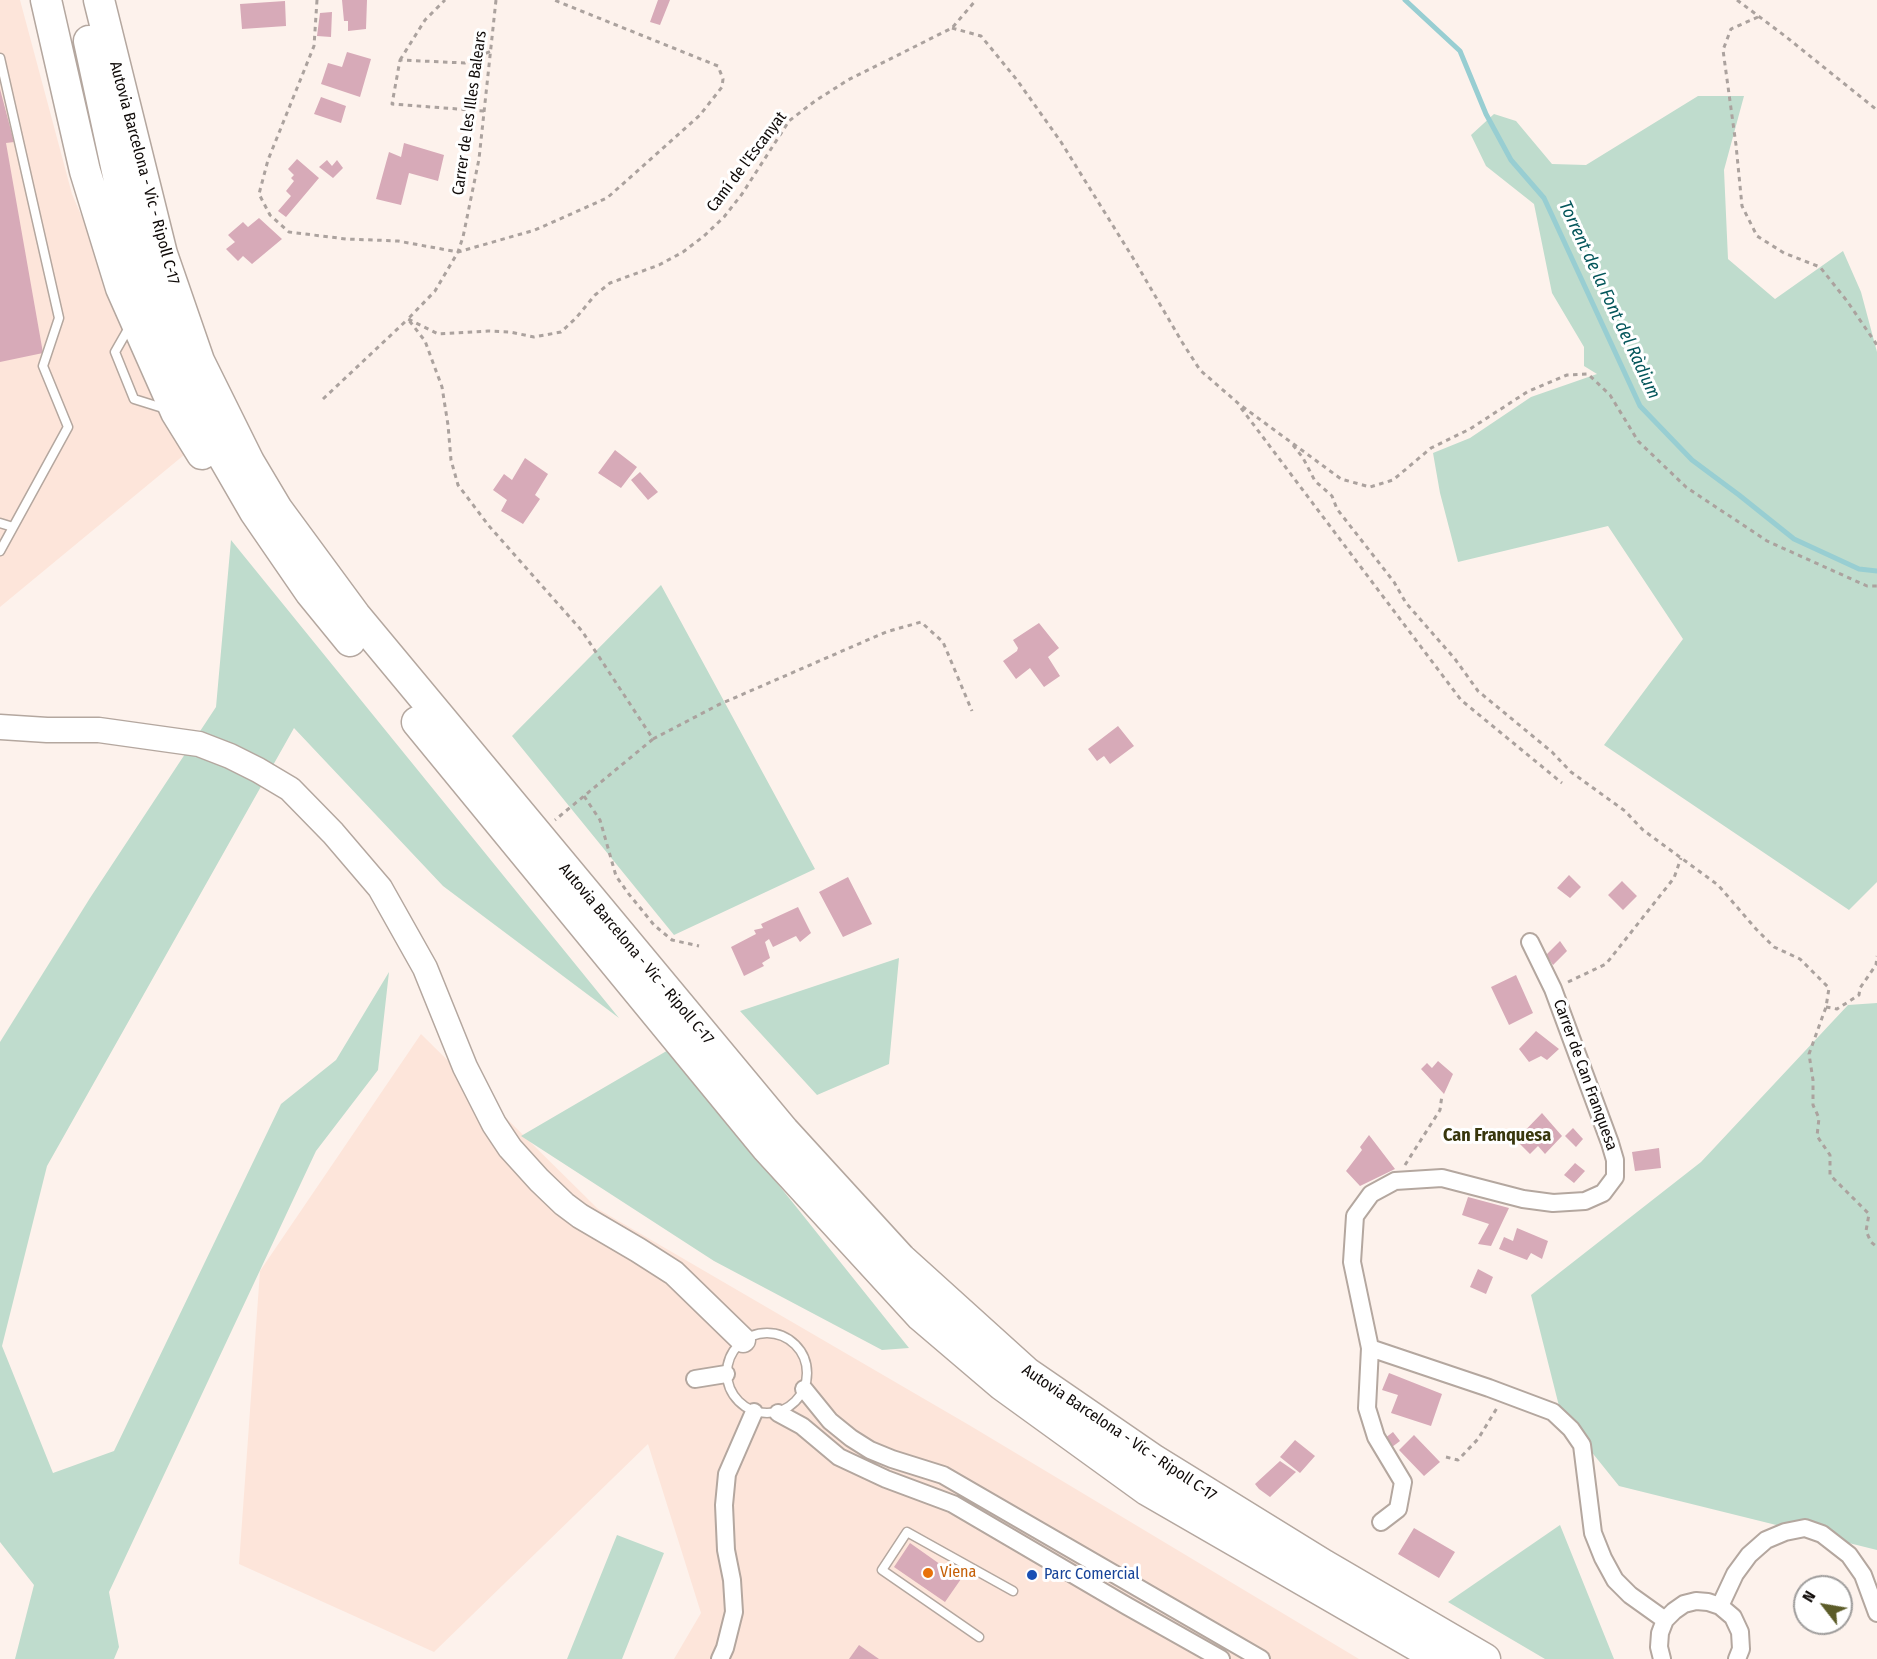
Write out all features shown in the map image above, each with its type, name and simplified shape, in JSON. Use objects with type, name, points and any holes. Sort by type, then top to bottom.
[{"type":"highway","points":[[46,0],[85,171],[121,288],[134,319],[176,412],[195,444],[282,575],[310,592]]},
{"type":"highway","name":"Autovia Barcelona - Vic - Ripoll C-17","points":[[80,0],[125,208],[165,330],[190,391],[218,448],[255,512],[310,592],[766,1146],[921,1316],[1002,1385],[1147,1490],[1440,1659]]},
{"type":"highway","name":"Autovia Barcelona - Vic - Ripoll C-17","points":[[99,0],[162,254],[199,361],[249,462],[277,508],[354,615],[784,1131],[901,1259],[1026,1372],[1154,1460],[1324,1565],[1485,1659]]},
{"type":"street","points":[[0,727],[99,730],[199,744],[230,756],[290,789],[333,833],[380,888],[425,968],[465,1067],[494,1124],[510,1148],[564,1204],[674,1273],[743,1340]]},
{"type":"street","name":"Carrer de Can Franquesa","points":[[1381,1522],[1398,1509],[1403,1482],[1376,1437],[1367,1408],[1370,1348],[1352,1262],[1355,1216],[1371,1194],[1398,1180],[1443,1178],[1523,1199],[1553,1203],[1585,1202],[1603,1192],[1615,1177],[1615,1160],[1553,989],[1530,942]]},
{"type":"street","points":[[1370,1348],[1553,1412],[1571,1429],[1582,1445],[1593,1533],[1603,1558],[1615,1580],[1630,1595],[1665,1620]]},
{"type":"street","points":[[695,1379],[726,1374]]},
{"type":"street","points":[[804,1389],[830,1421],[870,1450],[943,1475],[1261,1659]]},
{"type":"street","points":[[720,1659],[734,1612],[732,1580],[726,1550],[724,1505],[727,1474],[754,1412]]},
{"type":"street","points":[[778,1413],[802,1426],[839,1457],[886,1479],[953,1504],[1221,1659]]},
{"type":"street","points":[[1720,1606],[1736,1574],[1749,1555],[1766,1540],[1785,1532],[1804,1528],[1822,1534],[1849,1555],[1863,1575],[1877,1613]]},
{"type":"street","points":[[1662,1659],[1659,1647],[1660,1633],[1665,1620],[1684,1604],[1696,1601],[1720,1606],[1733,1617],[1740,1632],[1741,1649],[1737,1659]]},
{"type":"lane","points":[[0,58],[59,318],[43,366],[68,427],[0,551]]},
{"type":"lane","points":[[0,523],[14,527]]},
{"type":"lane","points":[[768,1333],[780,1335],[792,1341],[801,1351],[806,1363],[807,1376],[804,1389],[789,1407],[778,1413],[754,1412],[739,1404],[729,1390],[726,1374],[728,1361],[734,1349],[743,1340],[768,1333]]},
{"type":"lane","points":[[979,1637],[882,1570],[908,1532],[1013,1591]]},
{"type":"path","points":[[317,0],[314,46],[268,160],[259,194],[270,215],[290,232],[346,239],[398,241],[458,252],[536,230],[606,198],[700,114],[722,87],[723,79],[718,66],[554,0]]},
{"type":"path","points":[[445,0],[425,20],[400,60],[392,104],[484,111]]},
{"type":"path","name":"Carrer de les Illes Balears","points":[[408,319],[435,291],[458,252],[463,237],[479,159],[496,0]]},
{"type":"path","name":"Camí de l'Escanyat","points":[[408,319],[438,334],[488,331],[510,332],[534,337],[561,332],[595,295],[610,283],[659,265],[683,252],[704,236],[724,217],[742,194],[789,121],[848,80],[952,28],[976,0]]},
{"type":"path","points":[[1737,0],[1877,110]]},
{"type":"path","points":[[1758,17],[1731,29],[1723,50],[1742,206],[1757,236],[1784,253],[1820,267],[1877,345]]},
{"type":"path","points":[[952,28],[981,36],[1017,80],[1061,142],[1200,370],[1239,404],[1341,479],[1370,488],[1393,480],[1431,448],[1470,429],[1527,392],[1567,375],[1588,374],[1610,395],[1638,441],[1686,487],[1767,541],[1867,586],[1877,586]]},
{"type":"path","points":[[400,60],[465,63],[491,51]]},
{"type":"path","points":[[323,399],[408,319],[425,341],[442,387],[451,460],[458,485],[489,526],[582,630],[653,739]]},
{"type":"path","points":[[1239,404],[1461,700],[1562,783]]},
{"type":"path","points":[[1290,442],[1303,458],[1315,481],[1332,496],[1337,509],[1394,582],[1406,603],[1455,659],[1478,692],[1552,752],[1571,772],[1625,811],[1643,830],[1718,885],[1774,946],[1800,959],[1829,987],[1826,1007],[1809,1054],[1813,1080],[1813,1105],[1820,1119],[1817,1136],[1830,1155],[1830,1175],[1869,1214],[1866,1231],[1871,1242],[1877,1247]]},
{"type":"path","points":[[537,834],[653,739],[718,705],[886,632],[921,622],[943,642],[972,711]]},
{"type":"path","points":[[584,796],[600,820],[616,876],[628,893],[654,925],[672,940],[699,946]]},
{"type":"path","points":[[1553,989],[1606,964],[1674,878],[1682,858]]},
{"type":"path","points":[[1826,1007],[1837,1009],[1859,995],[1860,988],[1876,965],[1877,956]]},
{"type":"path","points":[[1398,1180],[1406,1161],[1440,1110],[1442,1095]]},
{"type":"path","points":[[1446,1457],[1458,1460],[1478,1439],[1496,1412],[1501,1392]]},
{"type":"shaded area","points":[[0,0],[20,0],[72,194],[184,455],[0,607]]},
{"type":"shaded area","points":[[421,1034],[598,1209],[969,1425],[1359,1659],[674,1659],[701,1613],[648,1444],[434,1652],[239,1564],[260,1271]]},
{"type":"green space","points":[[1698,96],[1744,96],[1724,170],[1728,259],[1775,299],[1843,251],[1861,292],[1877,352],[1877,882],[1849,910],[1604,745],[1683,639],[1608,526],[1458,562],[1440,493],[1433,453],[1470,438],[1531,397],[1597,374],[1584,366],[1584,347],[1552,293],[1534,204],[1486,166],[1471,135],[1494,114],[1516,121],[1552,164],[1586,165]]},
{"type":"green space","points":[[231,540],[619,1018],[443,886],[294,728],[47,1166],[2,1346],[53,1473],[114,1451],[281,1104],[336,1060],[389,972],[378,1070],[316,1151],[109,1592],[119,1647],[114,1659],[15,1659],[34,1585],[0,1542],[0,1042],[90,898],[216,707]]},
{"type":"green space","points":[[661,585],[815,869],[674,935],[512,736]]},
{"type":"green space","points":[[899,958],[889,1064],[817,1095],[740,1011]]},
{"type":"green space","points":[[1877,1003],[1877,1550],[1619,1486],[1561,1414],[1531,1295],[1701,1162],[1848,1005]]},
{"type":"green space","points":[[670,1049],[909,1348],[882,1350],[714,1261],[521,1136]]},
{"type":"green space","points":[[1560,1525],[1614,1659],[1545,1659],[1448,1602]]},
{"type":"green space","points":[[617,1535],[664,1553],[622,1659],[567,1659]]},
{"type":"building","points":[[342,0],[367,0],[366,29],[348,31],[348,21],[344,21]]},
{"type":"building","points":[[658,0],[670,0],[660,25],[650,22]]},
{"type":"building","points":[[285,1],[286,26],[242,29],[240,4]]},
{"type":"building","points":[[332,12],[331,37],[317,36],[320,13]]},
{"type":"building","points":[[347,52],[371,59],[360,97],[321,84],[328,63],[342,67]]},
{"type":"building","points":[[0,89],[14,142],[6,143],[43,353],[0,362]]},
{"type":"building","points":[[321,97],[346,106],[341,123],[314,114]]},
{"type":"building","points":[[404,143],[444,155],[438,181],[409,173],[401,205],[376,199],[389,152],[401,157]]},
{"type":"building","points":[[297,159],[319,178],[286,217],[278,211],[291,196],[286,191],[294,181],[291,178],[294,175],[288,169]]},
{"type":"building","points":[[327,160],[332,166],[337,160],[343,168],[333,178],[319,167]]},
{"type":"building","points":[[259,218],[282,239],[252,264],[243,256],[238,261],[226,249],[235,242],[228,235],[243,222],[248,227]]},
{"type":"building","points":[[615,450],[637,467],[621,488],[598,473]]},
{"type":"building","points":[[525,458],[548,474],[535,495],[540,499],[523,524],[501,511],[507,500],[493,490],[504,474],[512,480]]},
{"type":"building","points":[[640,472],[658,492],[648,500],[631,480]]},
{"type":"building","points":[[1039,623],[1059,648],[1048,657],[1060,676],[1044,687],[1030,668],[1016,679],[1003,661],[1017,651],[1018,648],[1013,640]]},
{"type":"building","points":[[1118,726],[1134,746],[1110,764],[1104,756],[1097,761],[1088,749]]},
{"type":"building","points":[[1569,875],[1581,887],[1570,898],[1557,888]]},
{"type":"building","points":[[848,877],[872,924],[843,937],[819,892]]},
{"type":"building","points":[[1622,881],[1637,896],[1623,910],[1608,895]]},
{"type":"building","points":[[798,907],[811,933],[800,942],[796,936],[773,947],[769,939],[765,942],[770,958],[762,963],[764,966],[744,976],[731,947],[756,934],[754,930],[763,928],[761,924]]},
{"type":"building","points":[[1560,941],[1567,951],[1553,965],[1546,955]]},
{"type":"building","points":[[1516,975],[1533,1013],[1509,1025],[1491,987]]},
{"type":"building","points":[[1536,1031],[1559,1049],[1547,1060],[1541,1056],[1529,1062],[1519,1049]]},
{"type":"building","points":[[1438,1061],[1453,1074],[1444,1094],[1421,1069],[1427,1063],[1432,1068]]},
{"type":"building","points":[[1542,1113],[1562,1136],[1545,1154],[1538,1146],[1530,1154],[1516,1140]]},
{"type":"building","points":[[1573,1128],[1583,1139],[1576,1147],[1565,1136]]},
{"type":"building","points":[[1369,1135],[1395,1169],[1360,1186],[1346,1171],[1362,1150],[1360,1147]]},
{"type":"building","points":[[1659,1148],[1661,1168],[1635,1171],[1632,1152]]},
{"type":"building","points":[[1575,1163],[1585,1171],[1574,1183],[1564,1175]]},
{"type":"building","points":[[1468,1197],[1509,1208],[1491,1246],[1478,1244],[1489,1224],[1462,1215]]},
{"type":"building","points":[[1517,1228],[1548,1241],[1542,1259],[1531,1253],[1527,1260],[1499,1249],[1504,1237],[1513,1241]]},
{"type":"building","points":[[1478,1269],[1493,1277],[1486,1294],[1470,1287]]},
{"type":"building","points":[[1389,1373],[1442,1394],[1431,1426],[1391,1413],[1398,1395],[1382,1390]]},
{"type":"building","points":[[1393,1432],[1400,1441],[1392,1447],[1385,1438]]},
{"type":"building","points":[[1414,1435],[1440,1462],[1424,1476],[1399,1450]]},
{"type":"building","points":[[1295,1440],[1315,1456],[1300,1473],[1280,1457]]},
{"type":"building","points":[[1280,1461],[1296,1472],[1270,1497],[1255,1484]]},
{"type":"building","points":[[1414,1528],[1455,1552],[1439,1578],[1398,1554]]},
{"type":"building","name":"Viena","points":[[910,1543],[961,1579],[945,1602],[894,1567]]},
{"type":"building","points":[[859,1645],[879,1659],[849,1659]]},
{"type":"waterway","name":"Torrent de la Font del Ràdium","points":[[1405,0],[1460,51],[1486,114],[1511,160],[1544,198],[1640,406],[1692,460],[1794,539],[1859,569],[1877,571]]},
{"type":"place","name":"Viena","points":[[928,1573]]},
{"type":"place","name":"Parc Comercial","points":[[1032,1575]]},
{"type":"district","name":"Can Franquesa","points":[[1497,1136]]}]
